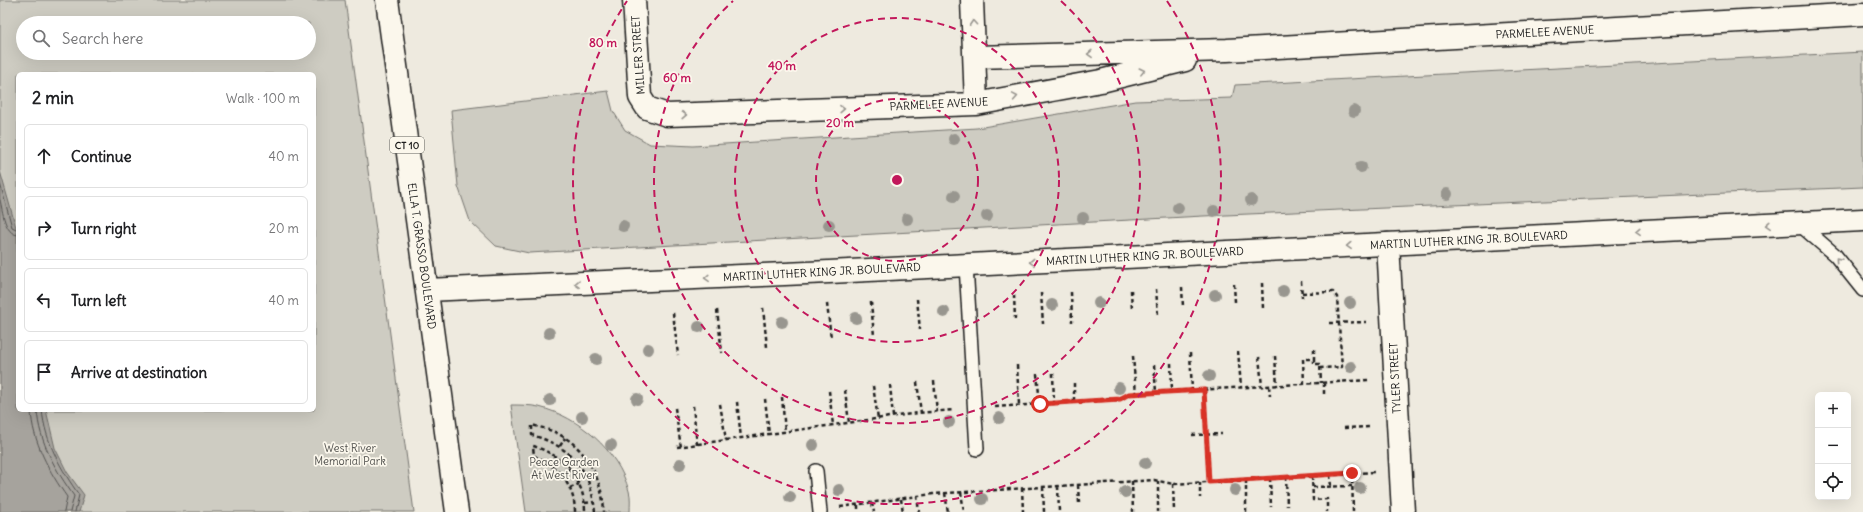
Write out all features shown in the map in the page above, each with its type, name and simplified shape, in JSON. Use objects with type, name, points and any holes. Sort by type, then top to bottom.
[{"type":"main road","name":"ELLA T. GRASSO BOULEVARD","points":[[387,0],[457,512]]},
{"type":"main road","name":"MILLER STREET","points":[[634,0],[640,97],[647,108]]},
{"type":"main road","points":[[972,0],[976,104]]},
{"type":"main road","name":"PARMELEE AVENUE","points":[[975,57],[1227,50],[1863,14]]},
{"type":"main road","name":"PARMELEE AVENUE","points":[[647,108],[668,115],[976,104],[1101,81],[1227,50]]},
{"type":"main road","name":"MARTIN LUTHER KING JR. BOULEVARD","points":[[427,290],[584,284],[1863,220]]},
{"type":"main road","name":"TYLER STREET","points":[[1388,244],[1403,512]]},
{"type":"lane","points":[[1798,224],[1835,255],[1863,290]]},
{"type":"lane","points":[[966,265],[977,449]]},
{"type":"lane","points":[[816,471],[820,512]]},
{"type":"path","points":[[1301,281],[1302,298]]},
{"type":"path","points":[[1262,283],[1263,308]]},
{"type":"path","points":[[1234,284],[1235,302]]},
{"type":"path","points":[[1182,287],[1183,307]]},
{"type":"path","points":[[1156,289],[1158,315]]},
{"type":"path","points":[[1131,290],[1132,310]]},
{"type":"path","points":[[1071,292],[1072,322]]},
{"type":"path","points":[[1302,293],[1333,292],[1337,297],[1342,367],[1320,368]]},
{"type":"path","points":[[1040,293],[1043,324]]},
{"type":"path","points":[[1014,295],[1015,319]]},
{"type":"path","points":[[917,299],[920,330]]},
{"type":"path","points":[[871,302],[874,336]]},
{"type":"path","points":[[827,304],[831,338]]},
{"type":"path","points":[[763,308],[767,347]]},
{"type":"path","points":[[717,310],[722,353]]},
{"type":"path","points":[[673,313],[678,355]]},
{"type":"path","points":[[1329,323],[1366,322]]},
{"type":"path","points":[[1314,346],[1314,364],[1320,364],[1324,394]]},
{"type":"path","points":[[1238,351],[1241,387]]},
{"type":"path","points":[[1190,353],[1192,390]]},
{"type":"path","points":[[1133,356],[1136,394]]},
{"type":"path","points":[[1276,356],[1277,386]]},
{"type":"path","points":[[1260,357],[1262,386]]},
{"type":"path","points":[[1304,384],[1303,359],[1314,358]]},
{"type":"path","points":[[1171,364],[1172,391]]},
{"type":"path","points":[[1017,365],[1020,405]]},
{"type":"path","points":[[1154,365],[1156,392]]},
{"type":"path","points":[[1053,373],[1054,403]]},
{"type":"path","points":[[1037,374],[1040,404]]},
{"type":"path","points":[[675,408],[679,447],[921,413],[974,408],[1120,399],[1129,394],[1156,392],[1370,380]]},
{"type":"path","points":[[934,381],[937,412]]},
{"type":"path","points":[[917,382],[921,413]]},
{"type":"path","points":[[1074,383],[1074,402]]},
{"type":"path","points":[[890,385],[893,417]]},
{"type":"path","points":[[873,386],[878,419]]},
{"type":"path","points":[[1269,386],[1270,396]]},
{"type":"path","points":[[845,390],[849,423]]},
{"type":"path","points":[[1204,390],[1209,482]]},
{"type":"path","points":[[829,391],[833,425]]},
{"type":"path","points":[[782,397],[785,432]]},
{"type":"path","points":[[765,399],[769,434]]},
{"type":"path","points":[[737,402],[741,438]]},
{"type":"path","points":[[720,404],[726,440]]},
{"type":"path","points":[[693,406],[697,444]]},
{"type":"path","points":[[595,512],[594,502],[587,479],[576,460],[560,446],[532,435],[532,425],[550,430],[565,438],[588,461],[600,486],[604,512]]},
{"type":"path","points":[[1344,428],[1372,427]]},
{"type":"path","points":[[1192,436],[1222,434]]},
{"type":"path","points":[[560,446],[565,438]]},
{"type":"path","points":[[575,512],[570,488],[554,467],[534,456],[533,446],[556,455],[568,468],[579,484],[585,503],[585,512]]},
{"type":"path","points":[[568,468],[576,460]]},
{"type":"path","points":[[839,508],[901,498],[946,493],[1132,481],[1158,480],[1173,484],[1375,472]]},
{"type":"path","points":[[1352,473],[1353,512]]},
{"type":"path","points":[[587,479],[595,475]]},
{"type":"path","points":[[1330,475],[1331,487]]},
{"type":"path","points":[[1312,476],[1314,500],[1327,499],[1327,512]]},
{"type":"path","points":[[1286,477],[1287,506]]},
{"type":"path","points":[[1270,478],[1271,507]]},
{"type":"path","points":[[1158,480],[1158,512]]},
{"type":"path","points":[[1246,480],[1246,512]]},
{"type":"path","points":[[1132,481],[1133,512]]},
{"type":"path","points":[[1200,482],[1200,498]]},
{"type":"path","points":[[570,488],[579,484]]},
{"type":"path","points":[[1173,484],[1174,511]]},
{"type":"path","points":[[1078,485],[1079,503]]},
{"type":"path","points":[[1058,486],[1059,512]]},
{"type":"path","points":[[1314,487],[1352,486]]},
{"type":"path","points":[[1043,487],[1044,512]]},
{"type":"path","points":[[1022,488],[1023,512]]},
{"type":"path","points":[[961,492],[964,512]]},
{"type":"path","points":[[946,493],[948,512]]},
{"type":"path","points":[[917,496],[919,512]]},
{"type":"path","points":[[901,498],[903,512]]},
{"type":"path","points":[[585,503],[594,502]]},
{"type":"path","points":[[872,503],[874,512]]},
{"type":"path","points":[[858,505],[858,512]]},
{"type":"green space","name":"West River Memorial Park","points":[[0,0],[345,0],[414,512],[0,512]]},
{"type":"green space","points":[[1863,52],[1863,187],[1203,216],[529,253],[496,246],[470,221],[458,186],[451,110],[608,91],[613,111],[625,130],[650,144],[693,146],[977,128],[1135,101],[1232,98],[1235,85]]},
{"type":"green space","name":"Peace Garden At West River","points":[[511,405],[536,406],[554,412],[582,427],[595,437],[616,462],[624,476],[630,493],[630,512],[526,512]]},
{"type":"water","points":[[0,171],[16,227],[16,412],[46,412],[55,448],[67,472],[84,495],[79,512],[0,512]]},
{"type":"route","points":[[1040,404],[1120,399],[1129,394],[1204,390],[1209,482],[1352,473]]}]
